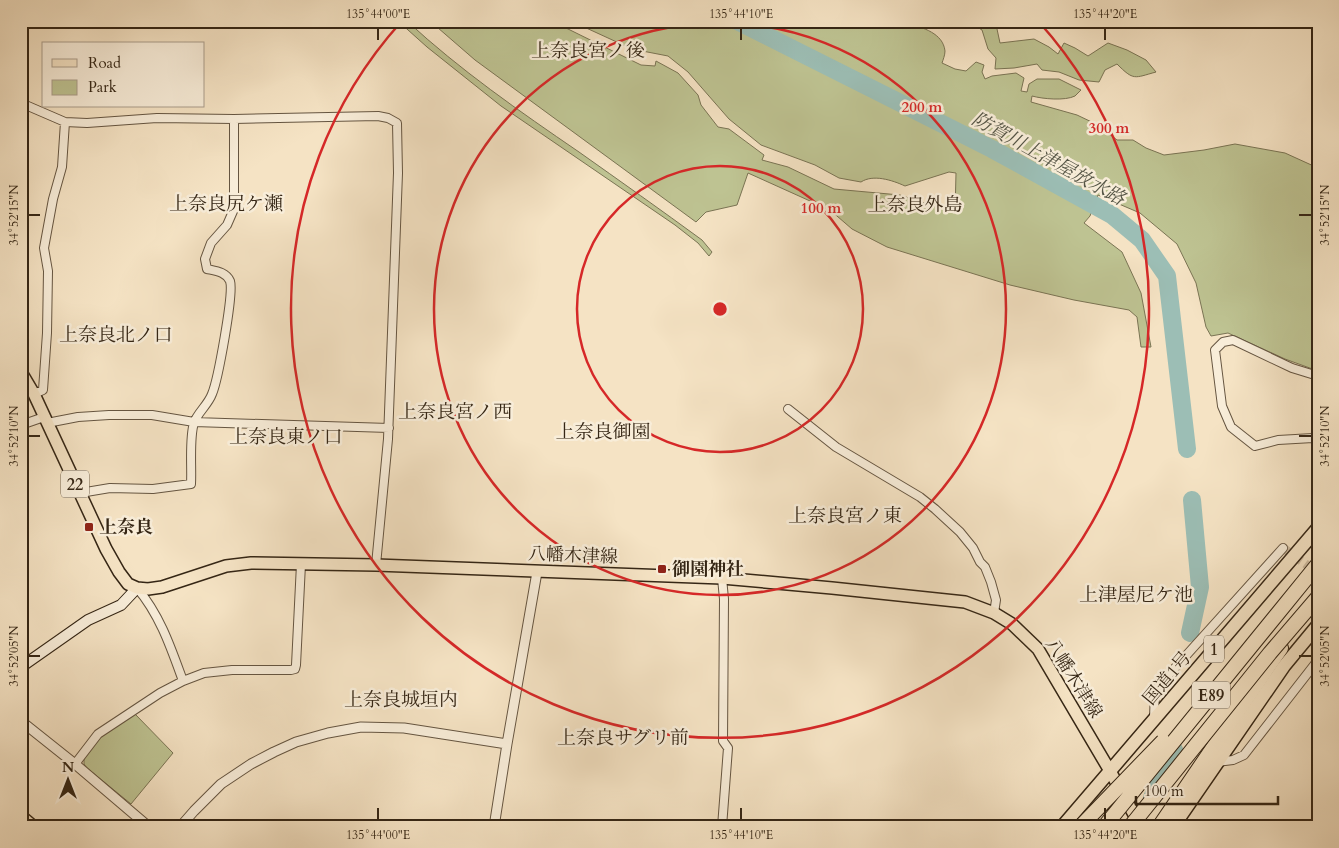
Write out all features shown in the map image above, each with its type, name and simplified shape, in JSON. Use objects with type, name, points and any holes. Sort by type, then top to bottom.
[{"type":"highway","name":"国道1号","points":[[1062,827],[1318,528]]},
{"type":"highway","name":"E89","points":[[1104,827],[1318,564]]},
{"type":"highway","points":[[1080,827],[1185,718],[1270,616],[1306,579]]},
{"type":"highway","name":"E89","points":[[1130,827],[1270,653],[1314,602]]},
{"type":"highway","points":[[1159,827],[1314,602]]},
{"type":"highway","points":[[1173,827],[1284,666],[1318,625]]},
{"type":"main road","name":"22","points":[[21,372],[34,394],[106,549],[128,584],[137,588]]},
{"type":"main road","name":"八幡木津線","points":[[137,588],[162,587],[226,566],[251,563],[376,565],[722,578],[965,602],[994,613],[1012,624],[1038,649],[1141,827]]},
{"type":"main road","points":[[21,667],[88,620],[121,605],[137,588]]},
{"type":"main road","points":[[21,816],[34,827]]},
{"type":"street","points":[[21,103],[65,122],[87,123],[157,118],[234,119],[378,116],[388,118],[397,123],[398,173],[389,428],[376,565]]},
{"type":"street","points":[[80,493],[110,488],[153,489],[192,484],[192,434],[194,422],[212,394],[221,358],[231,294],[230,281],[224,273],[207,268],[205,259],[211,244],[227,225],[234,210],[234,119]]},
{"type":"street","points":[[34,394],[43,390],[47,334],[48,271],[44,248],[53,200],[62,167],[65,122]]},
{"type":"street","points":[[1318,376],[1292,368],[1233,340],[1223,342],[1215,350],[1222,406],[1231,427],[1255,446],[1278,440],[1313,438],[1318,441]]},
{"type":"street","points":[[788,408],[836,447],[920,498],[960,532],[985,567],[996,600],[994,613]]},
{"type":"street","points":[[21,425],[45,420],[78,417],[152,415],[194,422],[389,428]]},
{"type":"street","points":[[1154,720],[1154,690],[1283,548]]},
{"type":"street","points":[[75,764],[98,734],[183,680],[204,673],[232,670],[295,669],[301,564]]},
{"type":"street","points":[[494,827],[537,572]]},
{"type":"street","points":[[722,578],[724,599],[723,741],[728,748],[722,827]]},
{"type":"street","points":[[137,588],[148,601],[164,632],[183,680]]},
{"type":"street","points":[[1217,762],[1234,760],[1244,755],[1318,660]]},
{"type":"street","points":[[21,721],[149,827]]},
{"type":"street","points":[[180,827],[221,784],[251,764],[296,742],[328,733],[361,727],[404,728],[507,744]]},
{"type":"green space","points":[[398,21],[407,21],[490,90],[702,240],[712,252],[709,256],[698,243],[675,225],[501,106],[427,47]]},
{"type":"green space","points":[[430,21],[556,21],[564,27],[641,65],[655,66],[656,61],[678,73],[698,95],[701,105],[718,127],[729,129],[764,155],[762,160],[788,167],[834,189],[900,195],[955,213],[956,173],[949,172],[905,186],[877,178],[861,182],[839,178],[815,165],[761,145],[729,119],[688,72],[668,56],[632,49],[571,21],[908,21],[908,23],[931,32],[940,40],[945,51],[942,63],[955,69],[966,71],[976,62],[984,65],[982,72],[985,79],[992,76],[1016,73],[1024,78],[1021,91],[1027,92],[1029,84],[1037,79],[1059,79],[1081,90],[1075,96],[1066,99],[1048,99],[1032,96],[1031,102],[1077,115],[1098,125],[1117,140],[1133,140],[1146,148],[1164,155],[1235,144],[1285,153],[1318,168],[1318,371],[1285,359],[1228,333],[1211,336],[1206,327],[1196,283],[1177,244],[1140,213],[1098,195],[1090,216],[1084,223],[1122,252],[1141,293],[1151,347],[1141,347],[1137,317],[1129,310],[1074,300],[1010,285],[887,247],[852,229],[830,210],[748,173],[737,205],[706,212],[696,222],[475,60]]},
{"type":"green space","points":[[945,21],[994,21],[1000,43],[1034,39],[1058,54],[1064,43],[1088,56],[1108,43],[1146,60],[1156,72],[1135,77],[1131,76],[1117,64],[1105,70],[1099,82],[1079,80],[1059,72],[1042,70],[1037,64],[995,69],[996,58],[988,49],[982,30],[971,23],[947,25]]},
{"type":"green space","points":[[135,714],[173,753],[131,804],[87,768],[84,764],[84,757],[100,735]]},
{"type":"waterway","name":"防賀川上津屋放水路","points":[[737,21],[992,149],[1112,215],[1142,240],[1167,276],[1187,449]]},
{"type":"waterway","name":"防賀川上津屋放水路","points":[[1190,633],[1200,587],[1192,500]]},
{"type":"waterway","name":"防賀川上津屋放水路","points":[[1152,798],[1174,750]]},
{"type":"tunnel","points":[[1283,548],[1317,572]]},
{"type":"place","name":"上奈良","points":[[89,527]]},
{"type":"place","name":"御園神社","points":[[662,569]]},
{"type":"district","name":"上奈良宮ノ後","points":[[588,50]]},
{"type":"district","name":"上奈良尻ケ瀬","points":[[226,203]]},
{"type":"district","name":"上奈良外島","points":[[915,204]]},
{"type":"district","name":"上奈良北ノ口","points":[[116,334]]},
{"type":"district","name":"上奈良宮ノ西","points":[[455,411]]},
{"type":"district","name":"上奈良御園","points":[[603,431]]},
{"type":"district","name":"上奈良東ノ口","points":[[286,436]]},
{"type":"district","name":"上奈良宮ノ東","points":[[845,515]]},
{"type":"district","name":"上津屋尼ケ池","points":[[1136,594]]},
{"type":"district","name":"上奈良城垣内","points":[[401,699]]},
{"type":"district","name":"上奈良サグリ前","points":[[623,737]]}]
